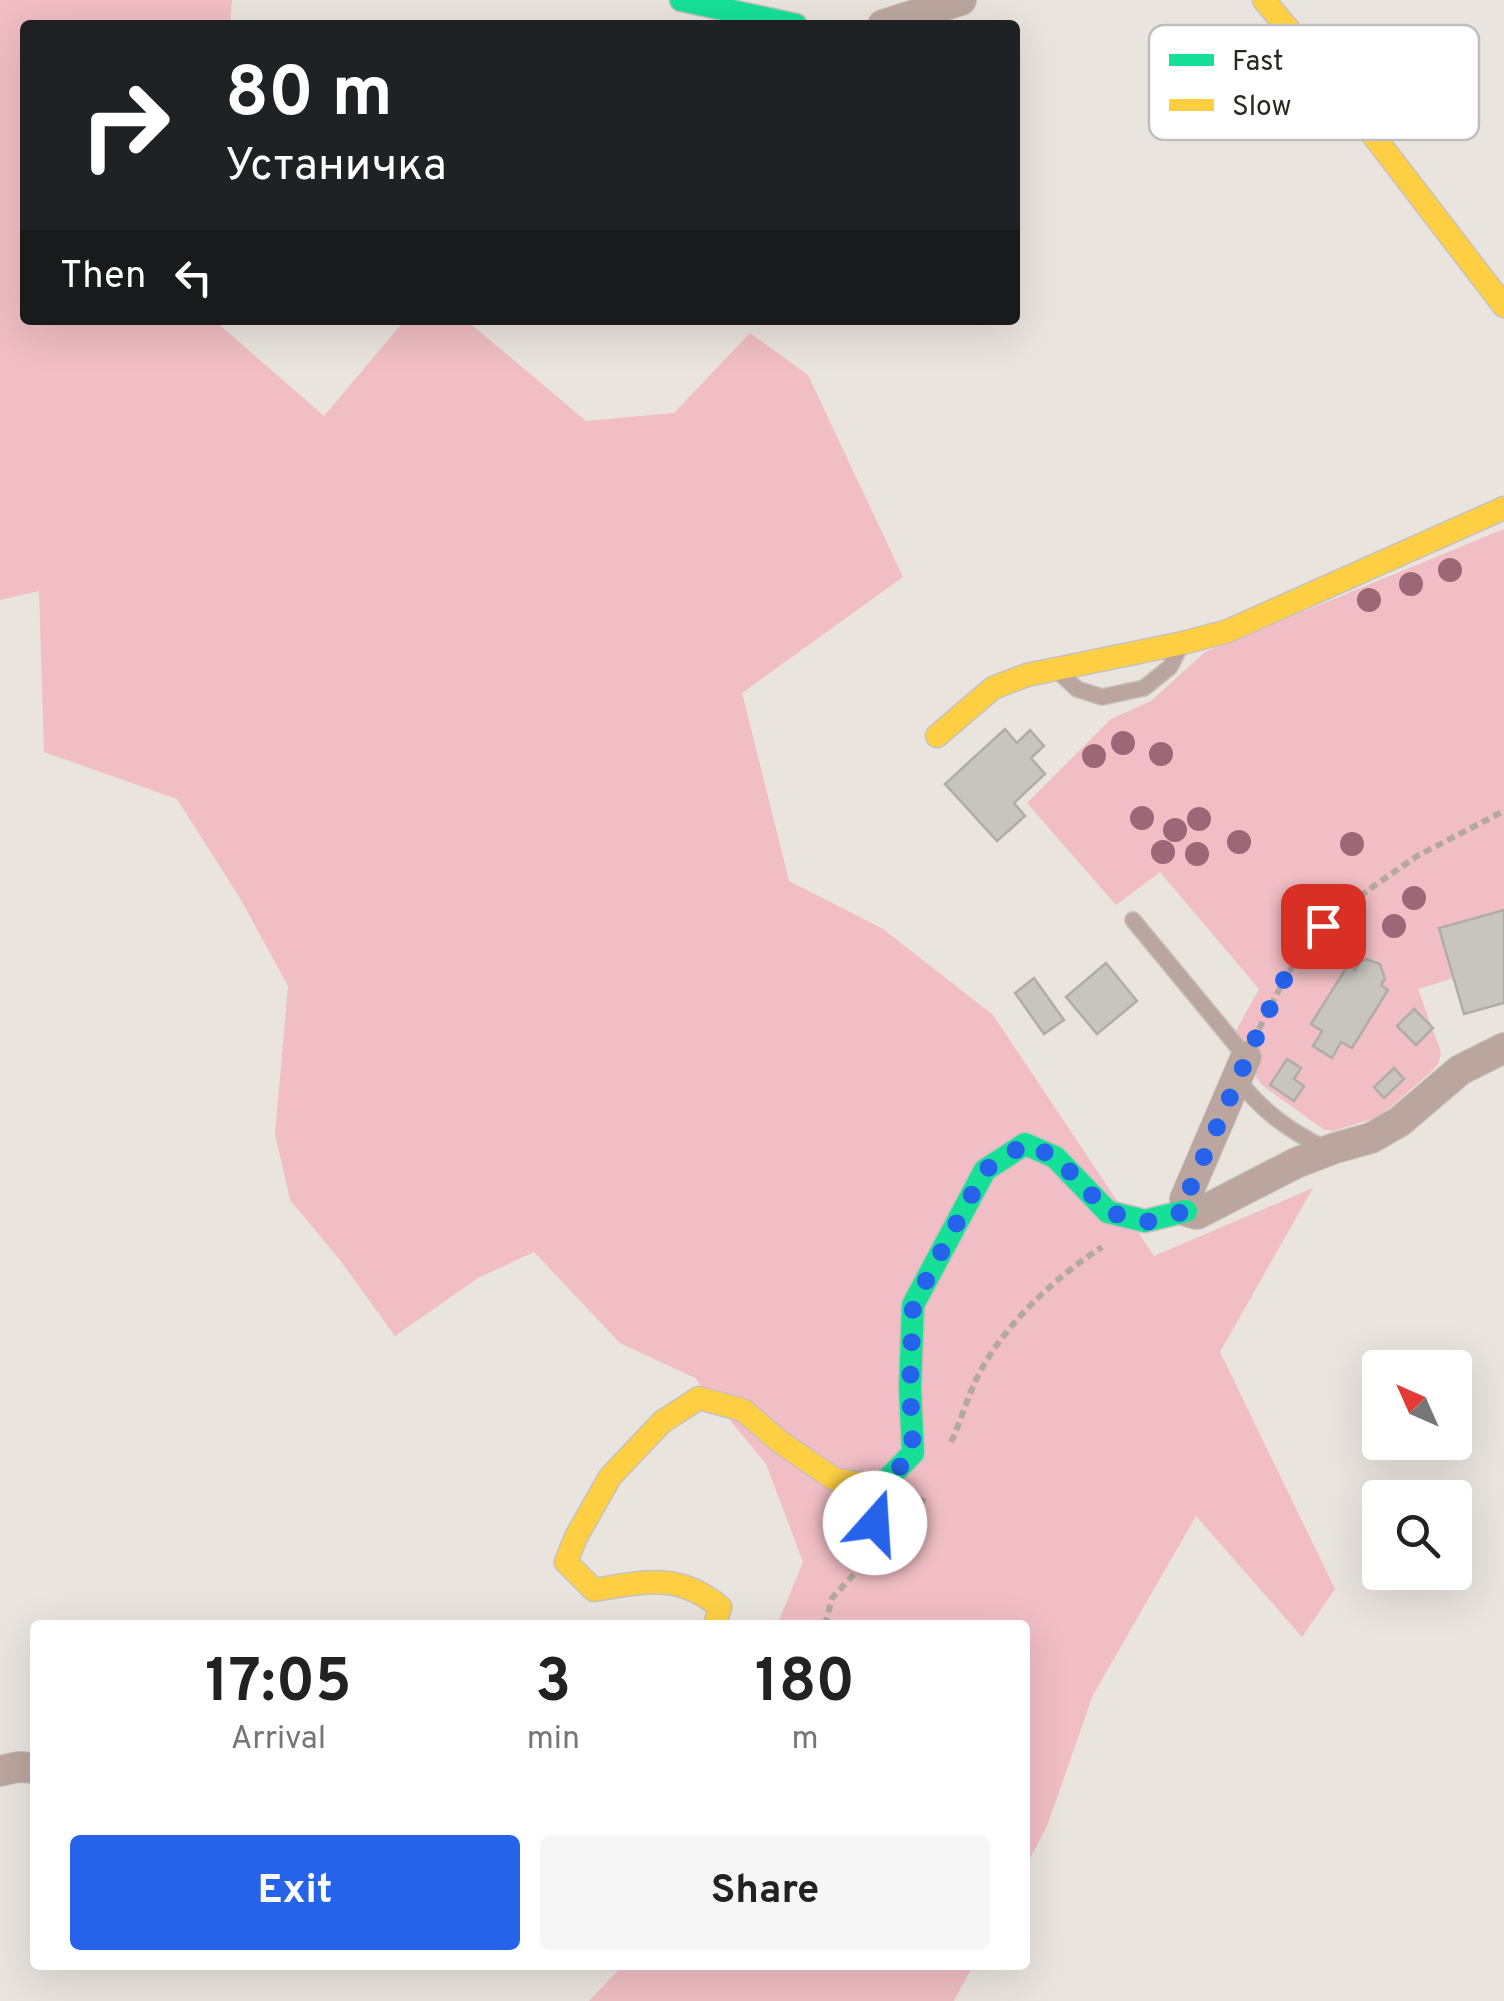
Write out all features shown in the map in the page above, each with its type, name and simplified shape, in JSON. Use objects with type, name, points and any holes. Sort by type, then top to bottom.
[{"type":"street","points":[[681,0],[773,20]]},
{"type":"street","points":[[899,20],[962,0]]},
{"type":"street","points":[[1264,0],[1285,25]]},
{"type":"street","points":[[1377,140],[1504,306]]},
{"type":"street","points":[[937,736],[993,688],[1054,668],[1228,631],[1504,508]]},
{"type":"street","points":[[716,1620],[720,1607],[688,1584],[654,1582],[594,1590],[566,1562],[610,1477],[662,1422],[700,1398],[743,1410],[779,1442],[834,1479],[880,1488],[913,1453],[913,1305],[985,1170],[1025,1144],[1056,1157],[1108,1212],[1146,1222],[1186,1211],[1197,1214],[1296,1163],[1371,1138],[1399,1122],[1460,1070],[1504,1048]]},
{"type":"street","points":[[1186,1211],[1185,1200],[1241,1067]]},
{"type":"street","points":[[0,1770],[30,1768]]},
{"type":"lane","points":[[1054,668],[1077,689],[1102,697],[1144,688],[1170,666],[1182,643]]},
{"type":"lane","points":[[1133,920],[1241,1067],[1252,1098],[1272,1118],[1328,1150]]},
{"type":"path","points":[[1241,1067],[1286,976],[1323,926],[1416,856],[1504,811]]},
{"type":"path","points":[[946,1454],[977,1378],[999,1341],[1084,1260],[1146,1222]]},
{"type":"path","points":[[827,1620],[832,1598],[869,1558],[907,1533],[930,1486]]},
{"type":"path","points":[[869,1558],[880,1488]]},
{"type":"shaded area","points":[[0,0],[232,0],[230,20],[20,20],[20,325],[220,325],[324,416],[401,325],[472,325],[586,421],[674,413],[750,333],[808,375],[903,577],[742,693],[789,881],[883,929],[993,1015],[1154,1256],[1313,1188],[1220,1352],[1335,1589],[1302,1637],[1196,1516],[1093,1695],[1047,1826],[1030,1858],[1030,1620],[779,1620],[803,1562],[766,1464],[695,1378],[620,1343],[534,1252],[478,1278],[395,1336],[290,1200],[275,1134],[288,986],[240,898],[177,799],[44,752],[39,591],[0,600]]},
{"type":"shaded area","points":[[1504,529],[1504,910],[1454,978],[1418,989],[1441,1052],[1433,1070],[1379,1117],[1333,1131],[1323,1129],[1262,1085],[1231,1040],[1259,989],[1160,872],[1116,905],[1027,803],[1111,719],[1151,701],[1205,652]]},
{"type":"shaded area","points":[[618,1970],[970,1970],[954,2001],[589,2001]]},
{"type":"building","points":[[1005,729],[1017,743],[1030,730],[1044,746],[1031,758],[1045,774],[1014,803],[1025,816],[997,841],[945,784]]},
{"type":"building","points":[[1504,910],[1504,1003],[1464,1014],[1439,928]]},
{"type":"building","points":[[1366,959],[1380,964],[1385,979],[1381,985],[1388,990],[1352,1048],[1341,1042],[1332,1058],[1313,1046],[1322,1031],[1311,1024],[1348,965],[1355,970]]},
{"type":"building","points":[[1106,963],[1137,1001],[1097,1034],[1066,997]]},
{"type":"building","points":[[1034,978],[1064,1020],[1044,1034],[1015,993]]},
{"type":"building","points":[[1414,1009],[1433,1028],[1416,1045],[1397,1026]]},
{"type":"building","points":[[1287,1059],[1301,1068],[1294,1079],[1304,1086],[1294,1101],[1270,1085]]},
{"type":"building","points":[[1394,1068],[1404,1079],[1384,1098],[1374,1087]]},
{"type":"traffic: fast","points":[[681,0],[773,20]]},
{"type":"traffic: fast","points":[[873,1486],[880,1487],[913,1453],[913,1305],[985,1170],[1025,1144],[1055,1157],[1108,1212],[1145,1221],[1186,1211]]},
{"type":"traffic: slow","points":[[1264,0],[1285,25]]},
{"type":"traffic: slow","points":[[1377,140],[1504,306]]},
{"type":"traffic: slow","points":[[937,736],[993,688],[1027,675],[1228,631],[1504,508]]},
{"type":"traffic: slow","points":[[716,1620],[720,1607],[690,1588],[660,1582],[594,1590],[566,1562],[610,1477],[662,1422],[699,1398],[743,1410],[834,1479],[873,1486]]},
{"type":"route","points":[[875,1523],[880,1488],[913,1453],[913,1305],[985,1170],[1025,1144],[1056,1157],[1108,1212],[1146,1222],[1186,1211],[1185,1200],[1246,1057],[1286,976],[1323,926]]}]
